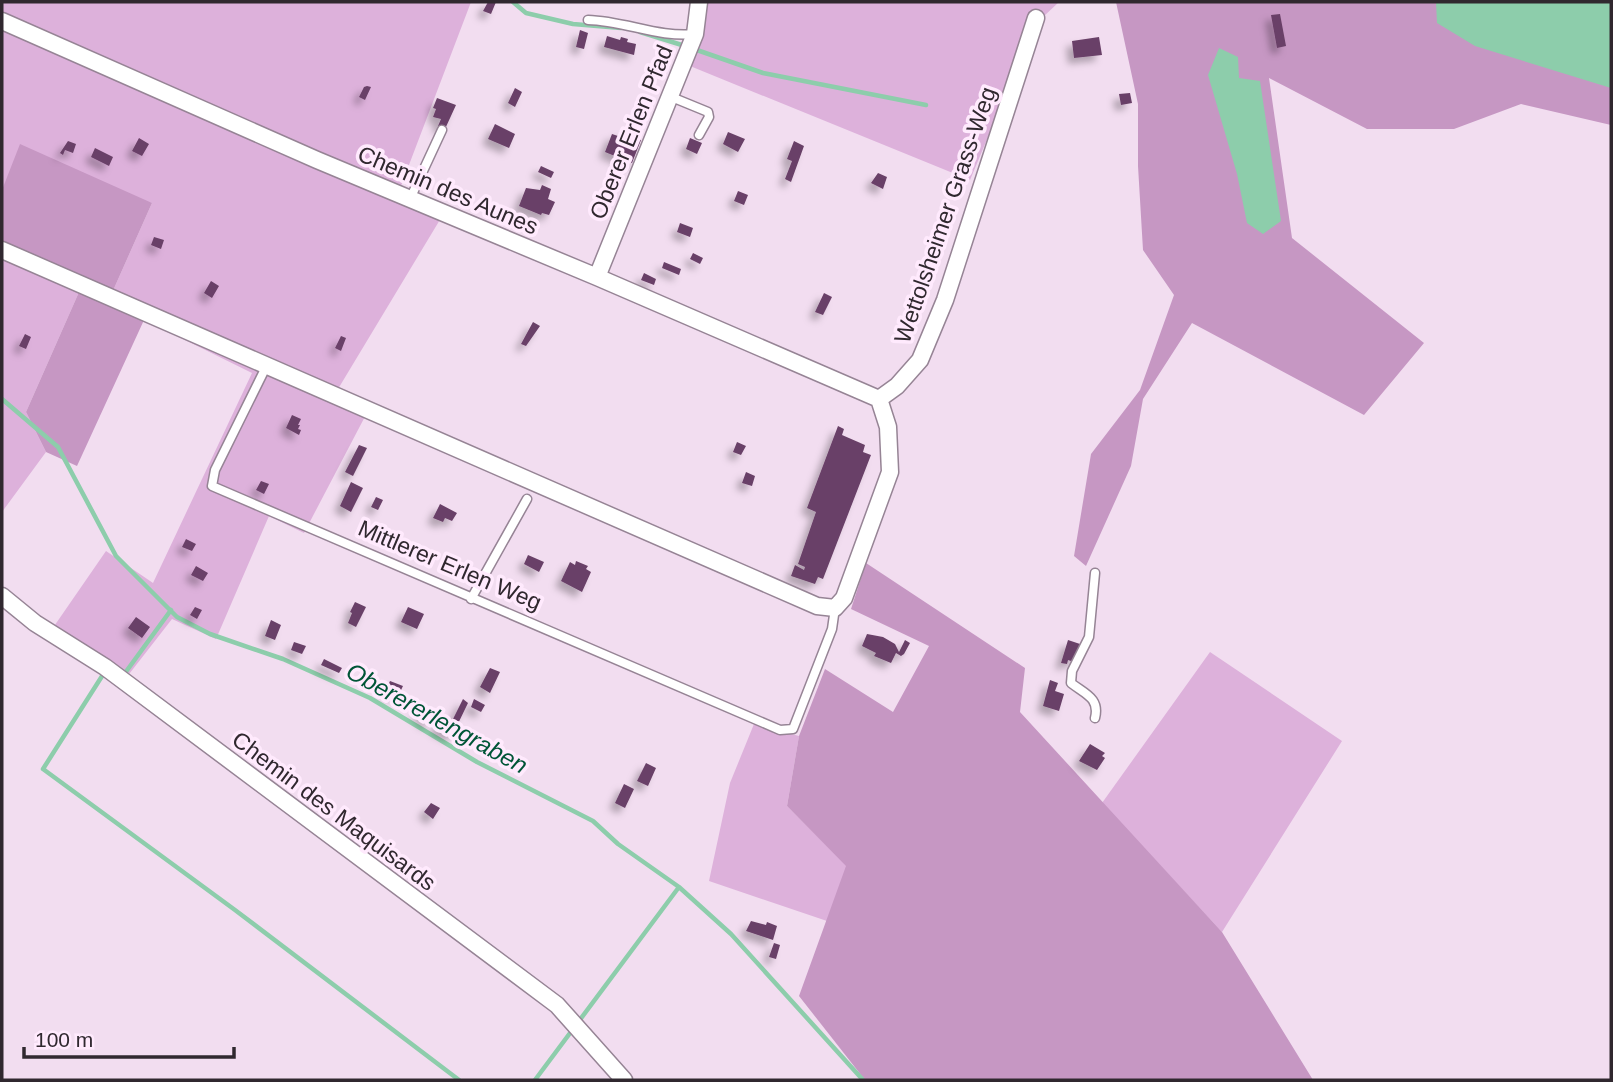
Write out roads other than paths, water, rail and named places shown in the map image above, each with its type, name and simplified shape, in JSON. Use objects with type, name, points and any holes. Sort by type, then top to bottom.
[{"type":"street","name":"Oberer Erlen Pfad","points":[[597,277],[695,34],[699,2]]},
{"type":"street","name":"Wettolsheimer Grass-Weg","points":[[879,399],[897,386],[920,360],[945,300],[1036,18]]},
{"type":"street","name":"Chemin des Aunes","points":[[2,21],[879,399]]},
{"type":"street","points":[[2,250],[817,606],[835,608],[844,598],[890,472],[888,427],[879,399]]},
{"type":"street","name":"Chemin des Maquisards","points":[[2,596],[35,624],[105,667],[558,1005],[624,1080]]},
{"type":"lane","points":[[588,20],[611,21],[676,36],[695,34]]},
{"type":"lane","points":[[669,96],[708,112],[709,117],[699,135]]},
{"type":"lane","points":[[410,199],[442,130]]},
{"type":"lane","name":"Mittlerer Erlen Weg","points":[[266,367],[215,470],[212,486],[780,730],[793,729],[832,629],[835,608]]},
{"type":"lane","points":[[471,599],[527,499]]},
{"type":"lane","points":[[1095,573],[1089,637],[1072,671],[1071,683],[1095,702],[1095,718]]},
{"type":"waterway","points":[[513,2],[526,13],[573,24],[621,28]]},
{"type":"waterway","points":[[640,32],[685,46]]},
{"type":"waterway","points":[[694,49],[763,73],[926,105]]},
{"type":"waterway","name":"Oberererlengraben","points":[[2,399],[58,447],[116,556],[177,617],[210,634],[283,659],[370,698],[477,762],[593,821],[618,844],[679,887],[731,934],[863,1080]]},
{"type":"waterway","points":[[120,670],[125,673],[171,610]]},
{"type":"waterway","points":[[104,673],[43,769],[459,1080]]},
{"type":"waterway","points":[[535,1080],[679,887]]}]
